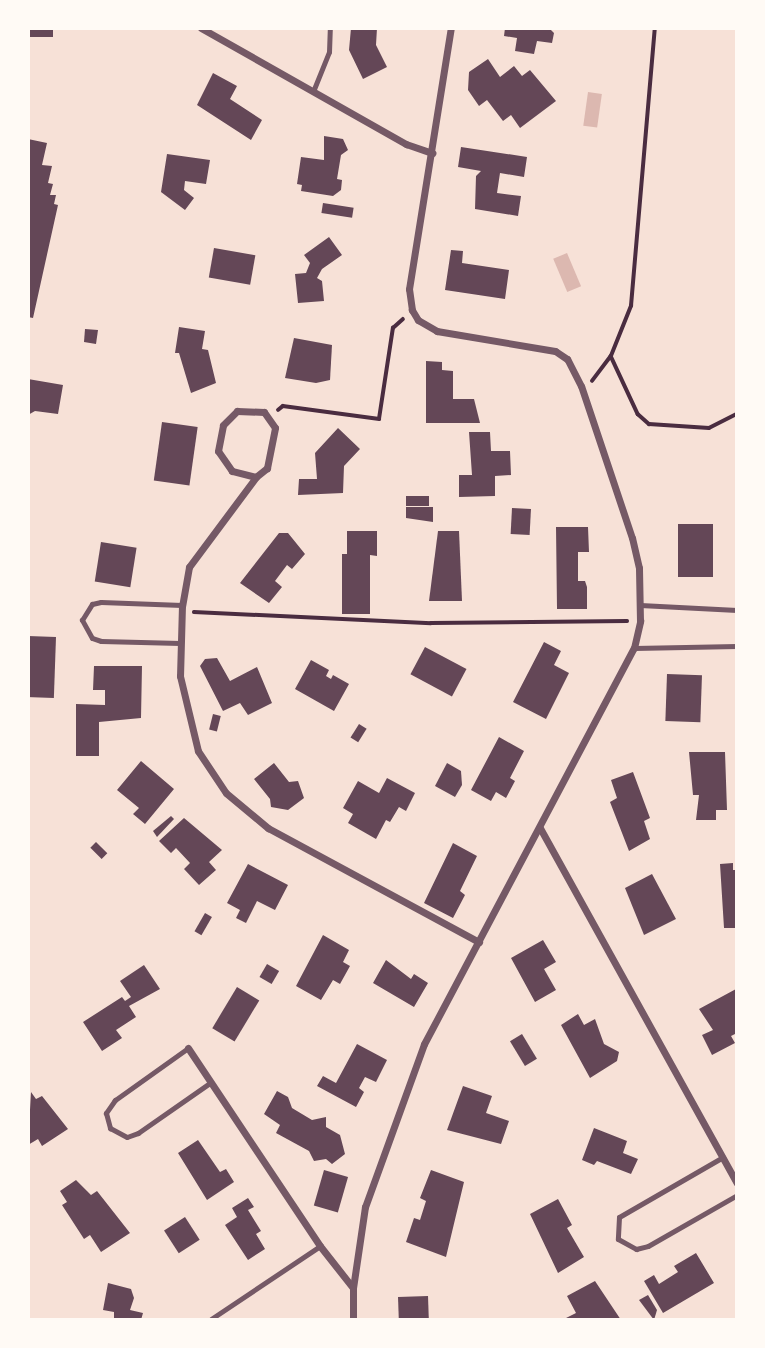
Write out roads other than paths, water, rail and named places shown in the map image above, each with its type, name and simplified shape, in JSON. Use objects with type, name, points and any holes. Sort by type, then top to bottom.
[{"type":"street","points":[[201,28],[314,89],[405,144],[432,153]]},
{"type":"street","points":[[353,1320],[353,1288],[365,1207],[424,1044],[634,648],[640,621],[632,538],[581,386],[567,359],[555,351],[437,331],[412,310],[409,289],[451,28]]},
{"type":"street","points":[[256,477],[232,471],[223,464],[218,451],[223,425],[237,411],[264,412],[271,418],[275,428],[267,468],[256,477],[189,567],[182,608],[180,643],[188,726],[198,751],[226,793],[268,828],[479,942]]},
{"type":"street","points":[[540,828],[737,1183]]},
{"type":"street","points":[[188,1048],[320,1246],[353,1288]]},
{"type":"lane","points":[[314,89],[329,52],[330,28]]},
{"type":"lane","points":[[180,643],[101,641],[92,638],[82,620],[92,604],[101,602],[182,608]]},
{"type":"lane","points":[[640,605],[737,610]]},
{"type":"lane","points":[[634,648],[737,646]]},
{"type":"lane","points":[[188,1048],[115,1100],[106,1113],[110,1128],[127,1137],[138,1133],[212,1082]]},
{"type":"lane","points":[[723,1157],[619,1217],[618,1239],[636,1249],[648,1246],[737,1195]]},
{"type":"lane","points":[[211,1319],[320,1246]]}]
